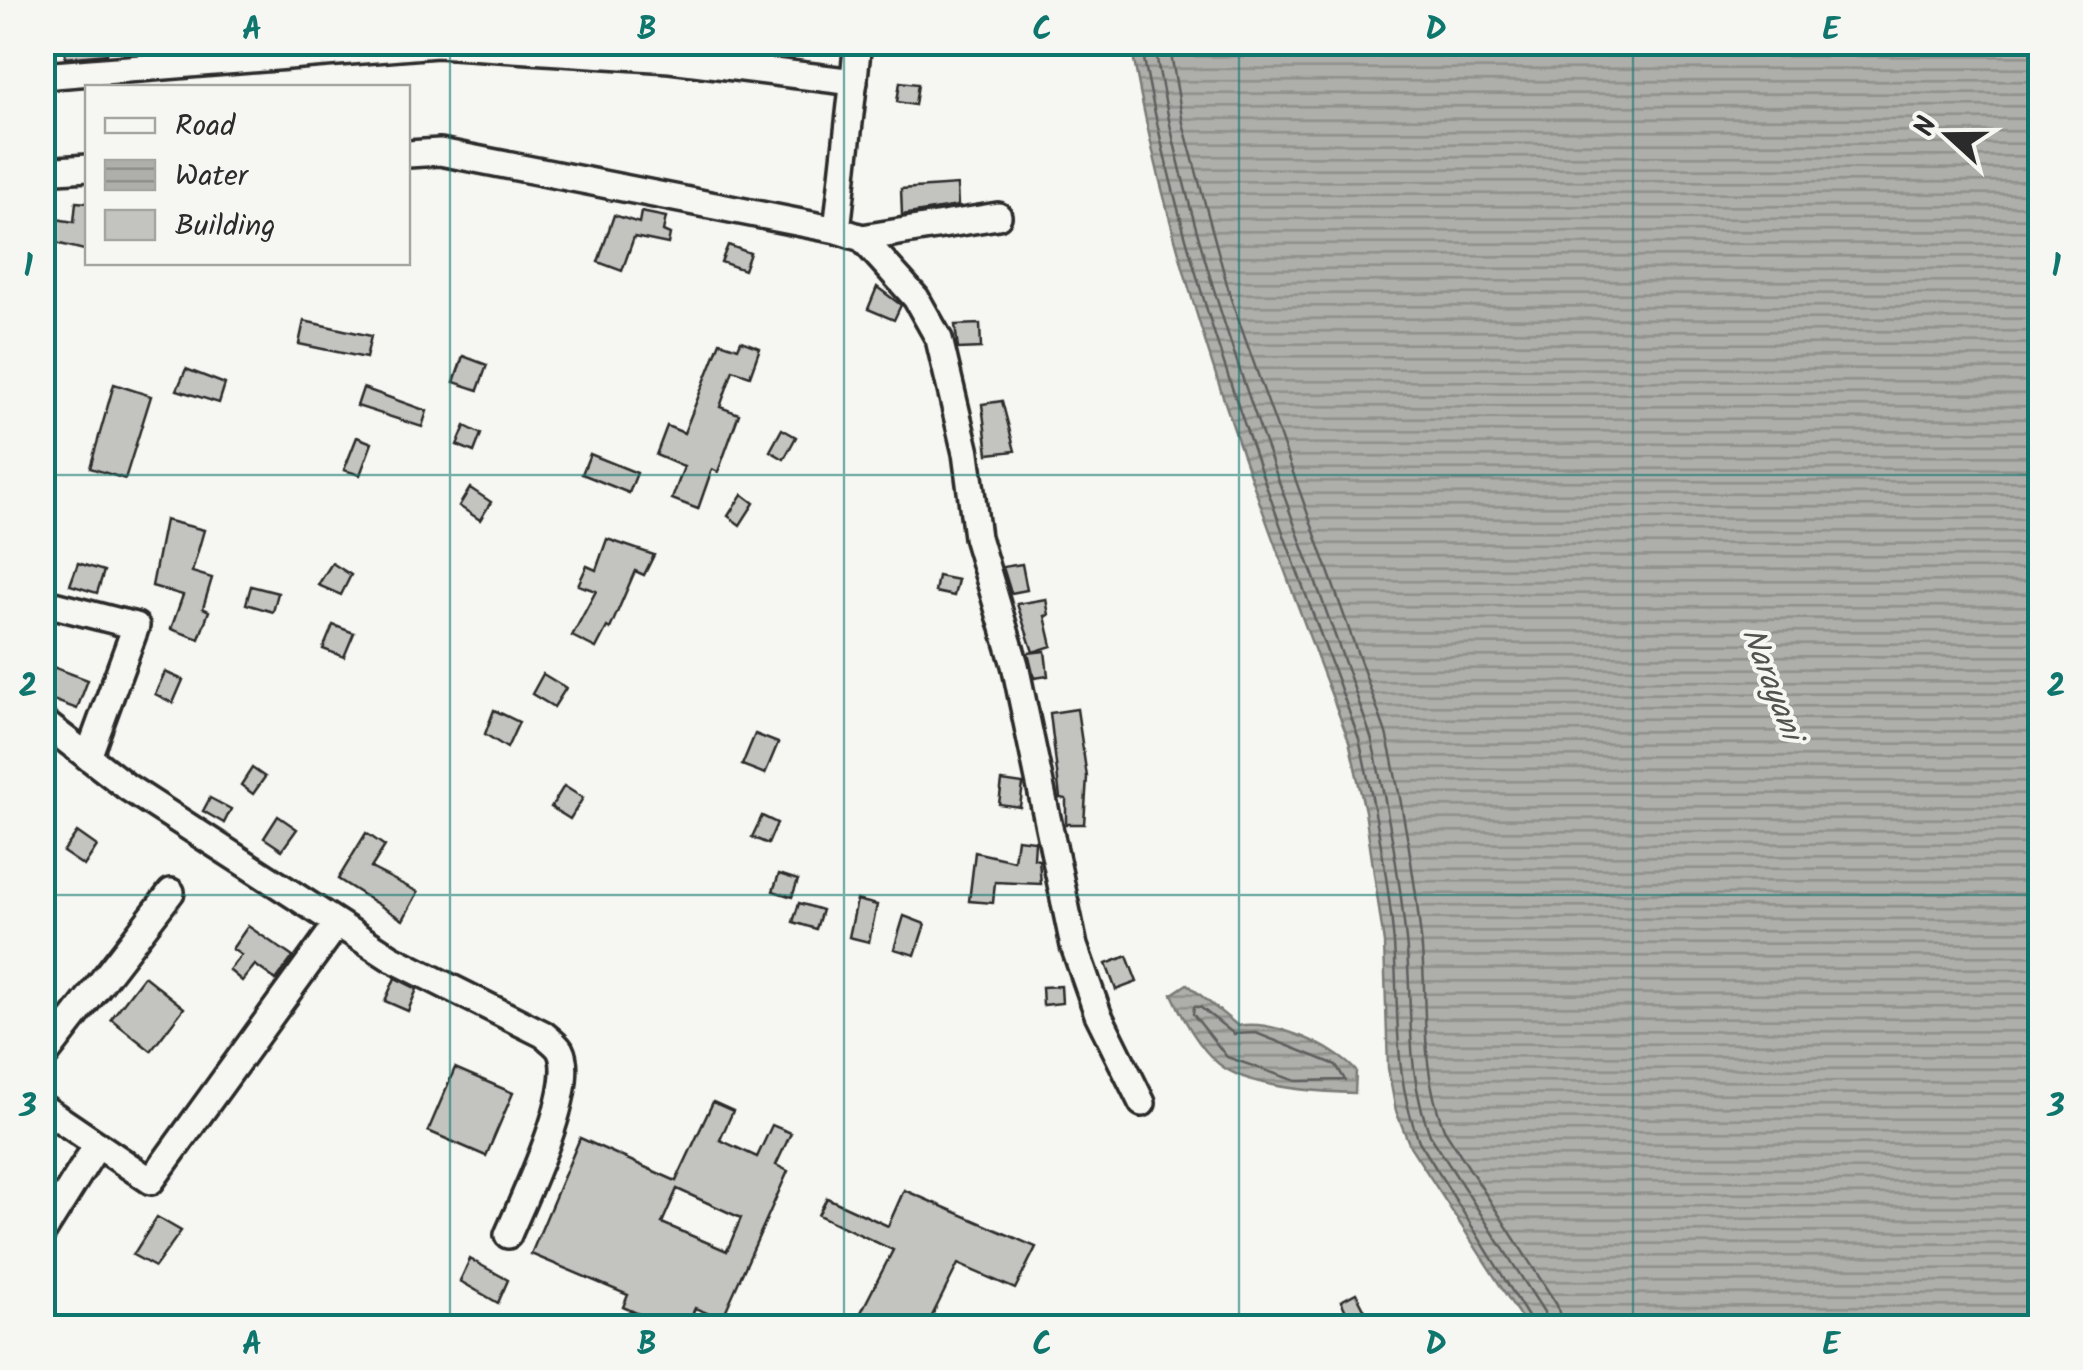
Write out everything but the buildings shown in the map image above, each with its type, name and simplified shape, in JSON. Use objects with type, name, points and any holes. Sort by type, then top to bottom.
[{"type":"street","points":[[837,230],[858,42]]},
{"type":"street","points":[[42,76],[437,44],[670,59],[854,82]]},
{"type":"street","points":[[410,154],[440,152],[862,238],[998,216]]},
{"type":"street","points":[[42,171],[85,168]]},
{"type":"street","points":[[862,238],[916,298],[939,339],[966,453],[977,537],[1015,664],[1074,946],[1098,1014],[1142,1103]]},
{"type":"street","points":[[42,602],[136,626],[88,757]]},
{"type":"street","points":[[42,722],[127,787],[390,958],[544,1034],[560,1051],[563,1074],[558,1101],[508,1235]]},
{"type":"street","points":[[42,1060],[171,892]]},
{"type":"street","points":[[42,1107],[151,1181],[337,924]]},
{"type":"street","points":[[42,1232],[98,1145]]},
{"type":"water","name":"Narayani","points":[[1131,43],[2040,43],[2040,1327],[1527,1327],[1410,1146],[1396,1111],[1388,1068],[1384,943],[1365,811],[1349,741],[1253,484],[1195,309],[1170,221]]},
{"type":"water","points":[[1187,984],[1238,1026],[1284,1031],[1333,1052],[1356,1071],[1355,1093],[1265,1083],[1219,1064],[1192,1032],[1172,994]]}]
